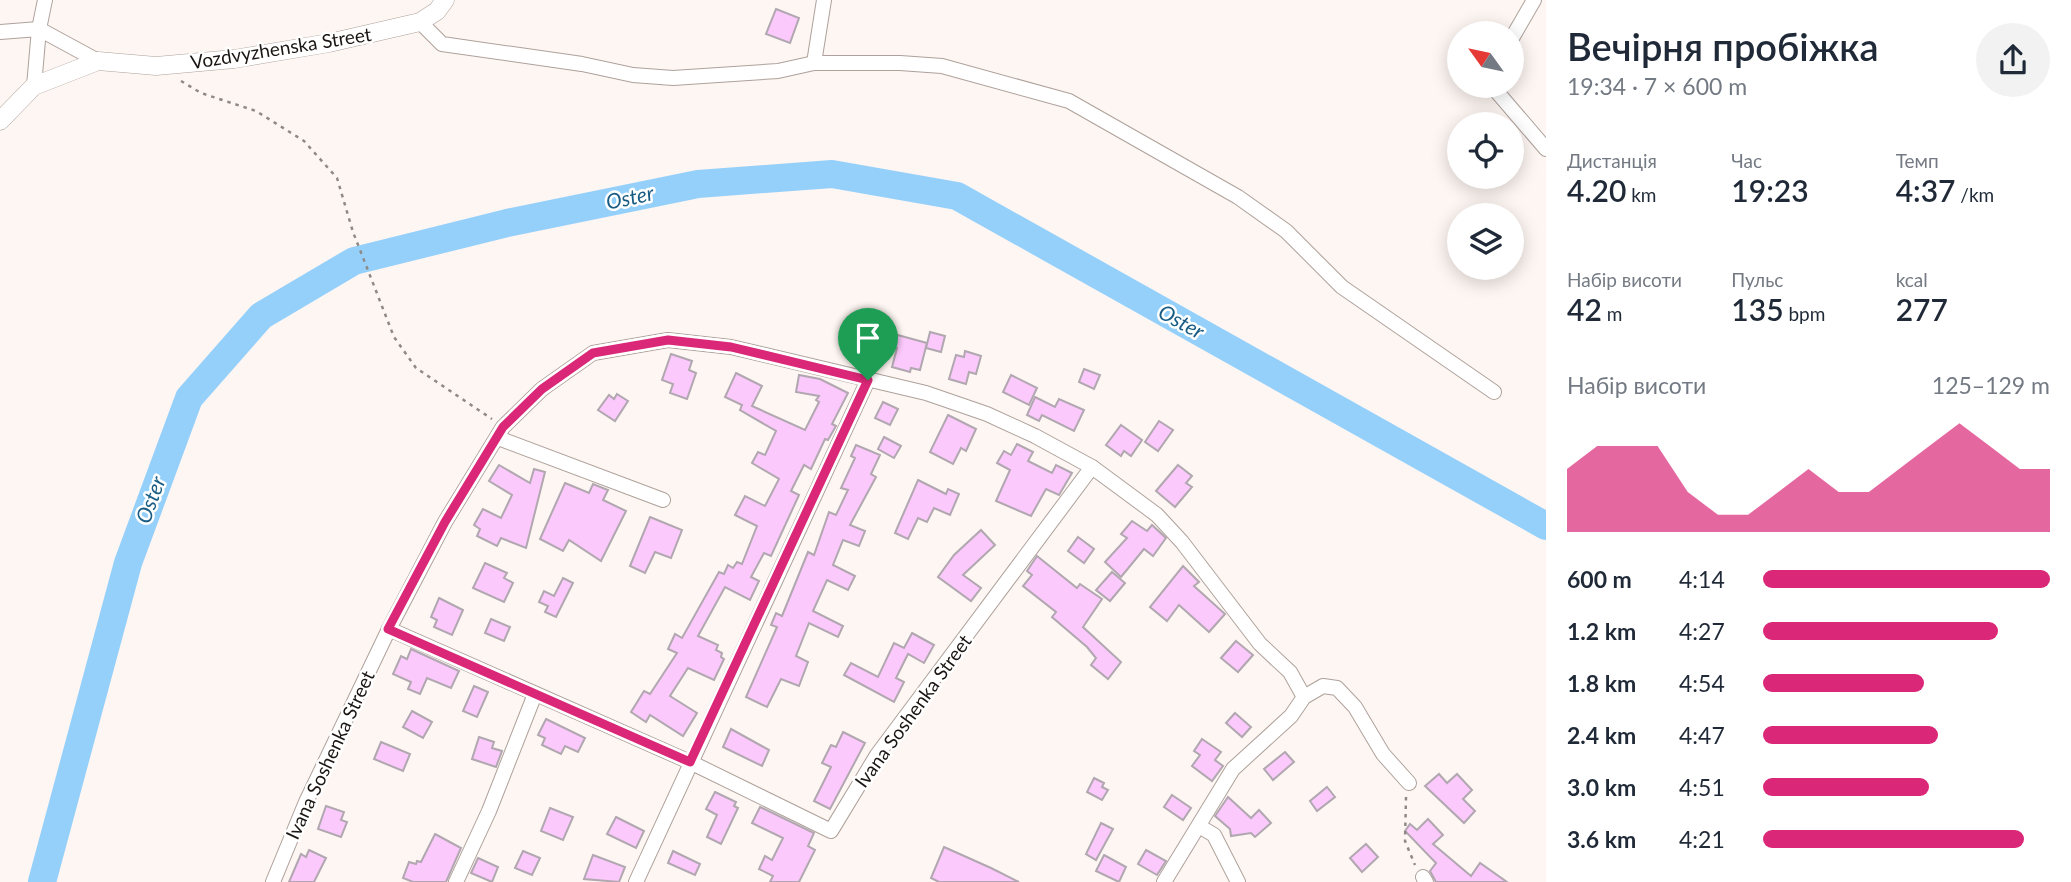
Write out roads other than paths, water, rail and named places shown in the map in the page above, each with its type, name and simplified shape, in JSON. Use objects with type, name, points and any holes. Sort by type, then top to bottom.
[{"type":"street","points":[[34,86],[39,29],[46,0]]},
{"type":"street","name":"Vozdvyzhenska Street","points":[[0,121],[34,86],[98,61],[156,66],[234,59],[329,43],[420,22],[437,10],[445,0]]},
{"type":"street","points":[[814,64],[824,0]]},
{"type":"street","points":[[1522,21],[1534,0]]},
{"type":"street","points":[[420,22],[442,44],[582,64],[633,75],[673,78],[778,71],[814,64],[942,66],[1069,101],[1238,197],[1286,231],[1321,268],[1364,304],[1494,392]]},
{"type":"street","points":[[0,32],[39,29],[98,61]]},
{"type":"street","points":[[1502,98],[1546,149]]},
{"type":"street","name":"Ivana Soshenka Street","points":[[274,882],[306,802],[388,629],[445,522],[500,433],[542,389],[593,353],[668,340],[731,347],[926,393],[987,414],[1092,467],[1157,515],[1182,542],[1260,644],[1290,672],[1304,697]]},
{"type":"street","points":[[636,882],[868,380]]},
{"type":"street","points":[[500,433],[663,500]]},
{"type":"street","name":"Ivana Soshenka Street","points":[[388,629],[690,762],[831,831],[877,755],[1092,467]]},
{"type":"street","points":[[1164,882],[1199,826],[1218,789],[1233,769],[1291,716],[1304,697],[1323,686],[1337,688],[1355,707],[1383,754],[1409,783]]},
{"type":"street","points":[[456,882],[489,811],[535,694]]},
{"type":"street","points":[[1199,826],[1214,835],[1238,882]]},
{"type":"waterway","name":"Oster","points":[[42,882],[128,563],[189,398],[261,316],[354,261],[507,223],[698,184],[832,174],[957,196],[1546,526]]}]
